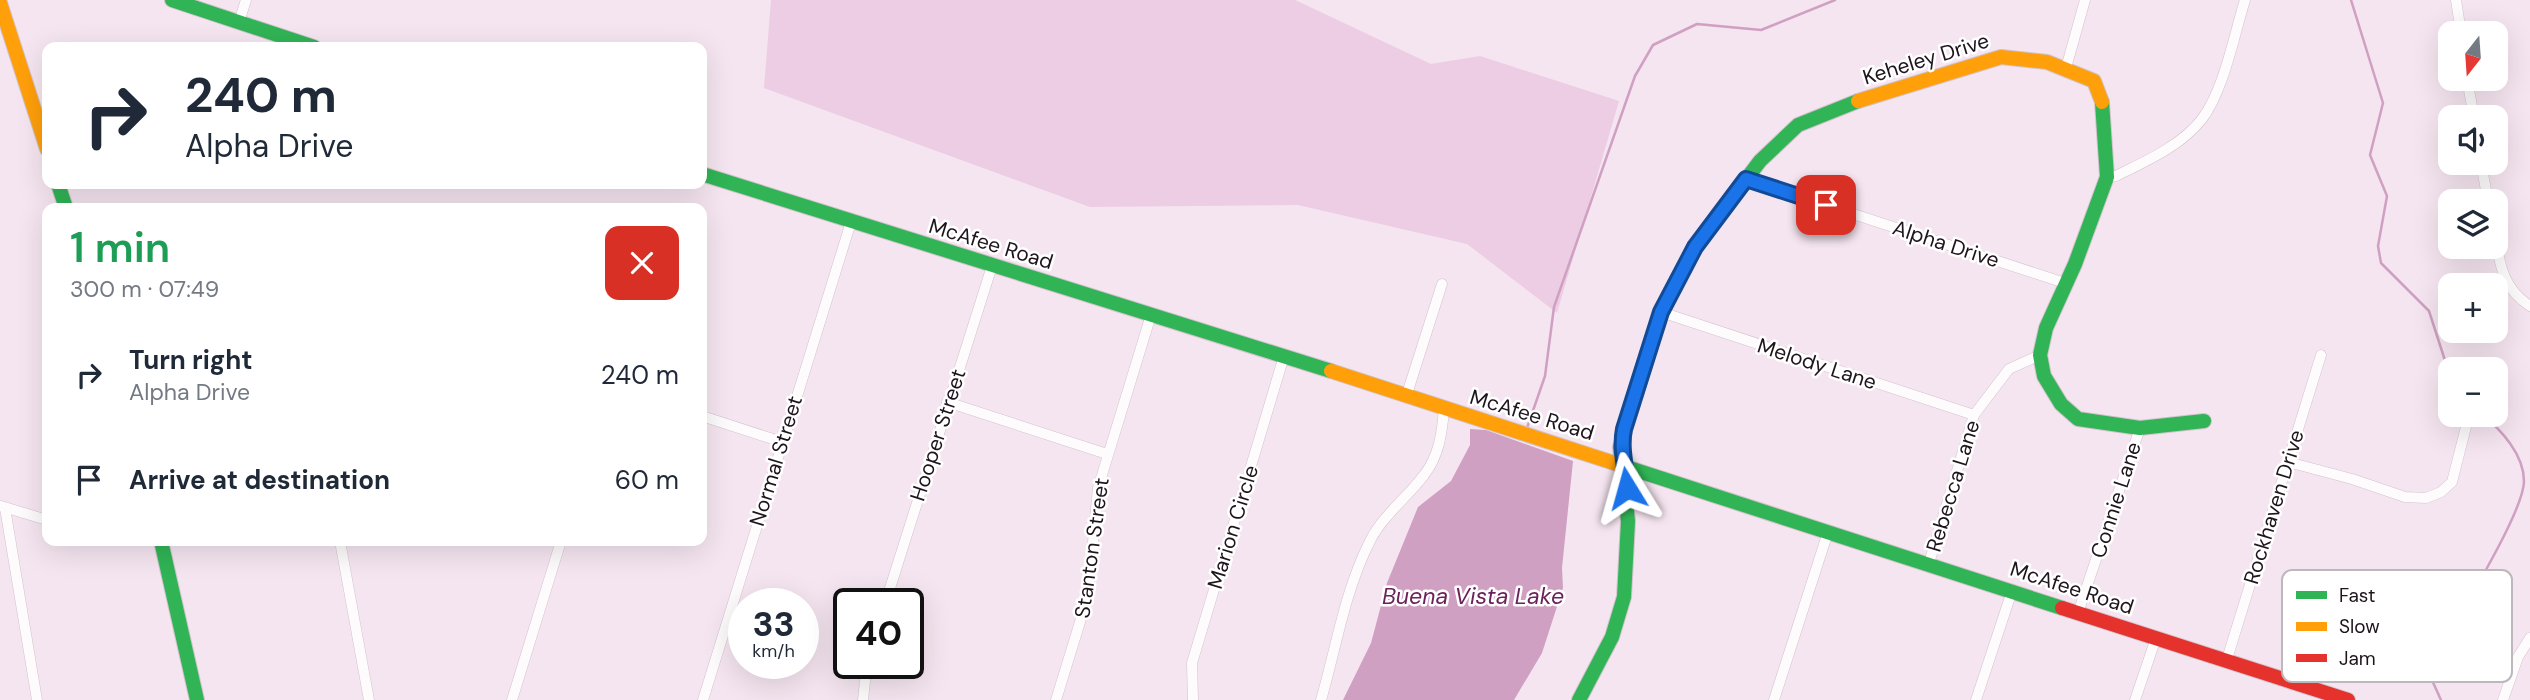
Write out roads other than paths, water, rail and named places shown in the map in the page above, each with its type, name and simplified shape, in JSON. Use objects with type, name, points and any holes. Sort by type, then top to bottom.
[{"type":"street","points":[[172,0],[299,42]]},
{"type":"street","points":[[239,22],[246,0]]},
{"type":"street","points":[[2066,68],[2085,0]]},
{"type":"street","points":[[2107,177],[2116,176],[2165,151],[2202,119],[2217,88],[2245,0]]},
{"type":"street","points":[[2456,0],[2459,21]]},
{"type":"street","points":[[0,3],[42,133]]},
{"type":"street","name":"Keheley Drive","points":[[1579,700],[1609,641],[1624,597],[1626,466],[1620,447],[1661,312],[1695,247],[1772,148],[1798,125],[1861,100],[2001,57],[2035,59],[2066,68],[2083,74],[2098,88],[2104,107],[2107,177],[2046,328],[2040,355]]},
{"type":"street","name":"McAfee Road","points":[[707,176],[1284,356],[1444,410],[2282,678]]},
{"type":"street","name":"Alpha Drive","points":[[1746,179],[2065,283]]},
{"type":"street","name":"Normal Street","points":[[703,700],[851,222]]},
{"type":"street","points":[[2500,259],[2503,276],[2514,293],[2530,306]]},
{"type":"street","name":"Hooper Street","points":[[890,588],[992,266]]},
{"type":"street","points":[[1406,397],[1442,284]]},
{"type":"street","name":"Melody Lane","points":[[1661,312],[1974,415]]},
{"type":"street","name":"Stanton Street","points":[[1056,700],[1088,596],[1098,488],[1151,315]]},
{"type":"street","points":[[2040,355],[2044,376],[2061,404],[2078,419],[2140,428],[2204,421]]},
{"type":"street","name":"Rebecca Lane","points":[[1929,564],[1974,415],[2010,369],[2040,355]]},
{"type":"street","name":"Rockhaven Drive","points":[[2227,659],[2321,355]]},
{"type":"street","name":"Marion Circle","points":[[1193,700],[1192,663],[1284,356]]},
{"type":"street","points":[[947,402],[1107,454]]},
{"type":"street","points":[[1321,700],[1357,570],[1368,543],[1377,527],[1430,466],[1442,435],[1444,410]]},
{"type":"street","points":[[707,418],[782,442]]},
{"type":"street","points":[[2288,462],[2405,497],[2426,498],[2441,492],[2452,482],[2466,427]]},
{"type":"street","name":"Connie Lane","points":[[2078,613],[2140,428]]},
{"type":"street","points":[[37,700],[2,507],[42,519]]},
{"type":"street","points":[[1774,700],[1828,532]]},
{"type":"street","points":[[162,546],[197,700]]},
{"type":"street","points":[[341,546],[369,700]]},
{"type":"street","points":[[512,700],[559,546]]},
{"type":"street","points":[[1976,700],[2012,591]]},
{"type":"street","points":[[2135,700],[2157,638]]},
{"type":"street","points":[[2512,674],[2518,657],[2530,638]]},
{"type":"street","points":[[863,700],[865,679]]},
{"type":"street","name":"McAfee Road","points":[[2294,682],[2343,699]]},
{"type":"street","points":[[2503,700],[2509,682]]},
{"type":"water","name":"Buena Vista Lake","points":[[1470,429],[1486,430],[1573,461],[1562,568],[1563,588],[1542,653],[1514,700],[1343,700],[1371,643],[1387,583],[1418,507],[1451,481],[1470,445]]},
{"type":"waterway","points":[[1527,428],[1545,376],[1554,307],[1635,76],[1653,45],[1697,24],[1761,30],[1835,0]]},
{"type":"waterway","points":[[2351,0],[2383,103],[2370,155],[2387,196],[2378,246],[2381,263],[2429,311],[2444,357]]},
{"type":"waterway","points":[[2486,570],[2513,517],[2524,481],[2516,452],[2496,427]]},
{"type":"waterway","points":[[2433,682],[2441,700]]}]
